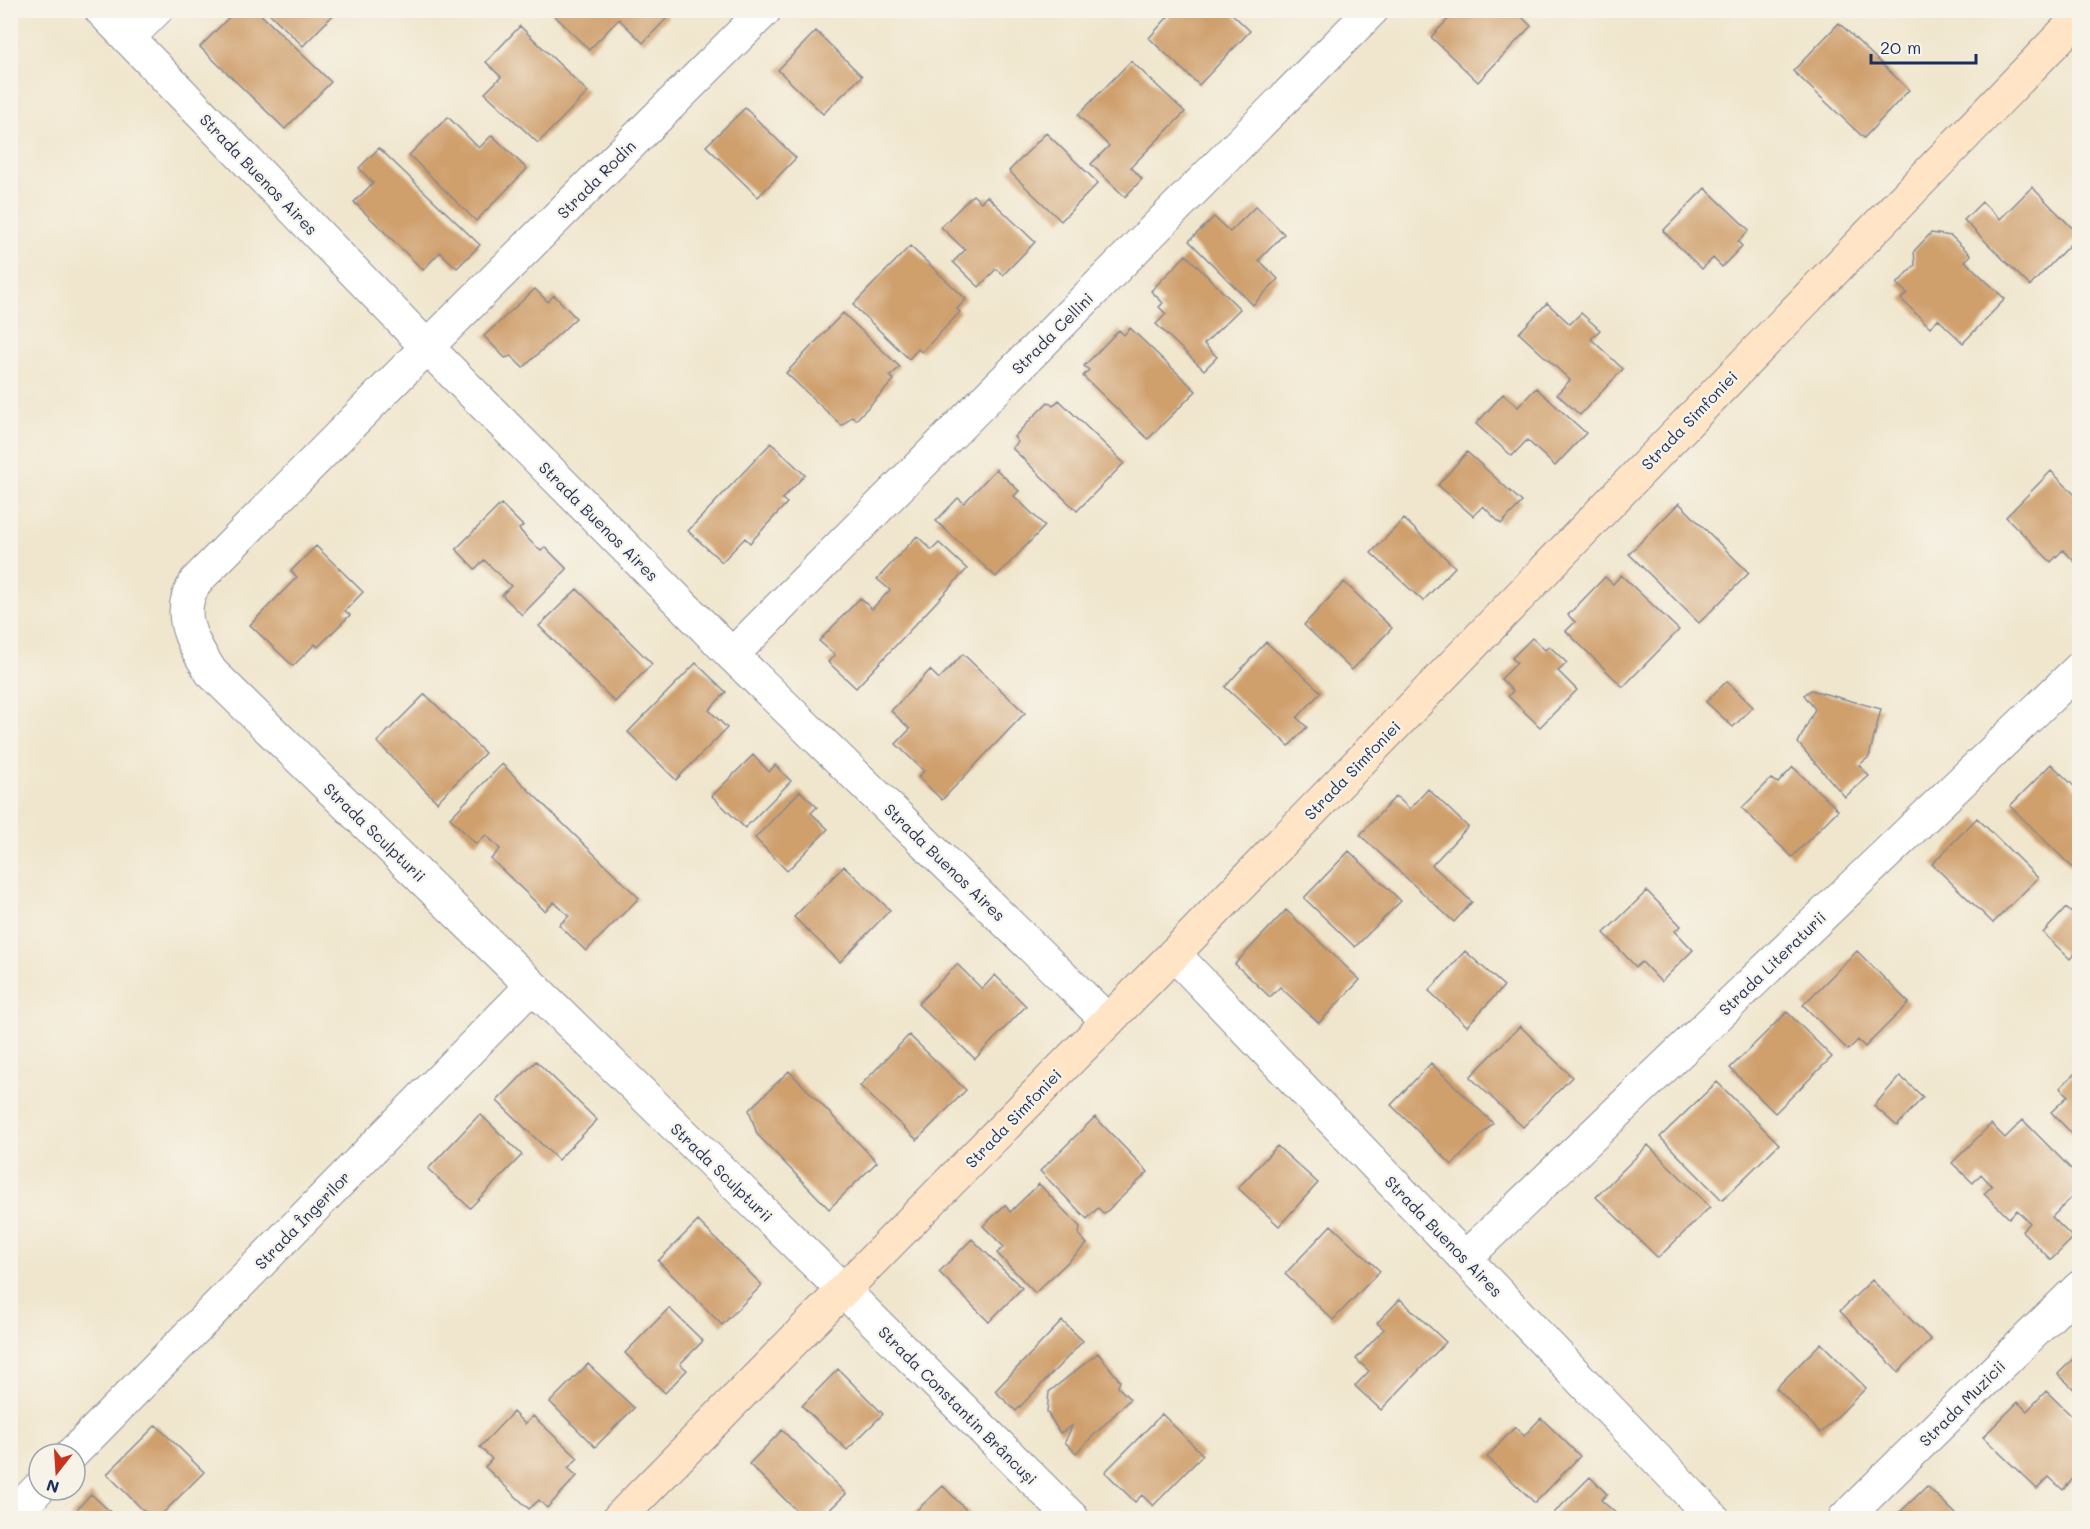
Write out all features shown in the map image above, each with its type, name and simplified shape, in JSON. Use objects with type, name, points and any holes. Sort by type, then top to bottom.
[{"type":"street","name":"Strada Buenos Aires","points":[[101,10],[427,347],[732,655],[1108,1021]]},
{"type":"street","points":[[128,38],[156,10]]},
{"type":"street","name":"Strada Rodin","points":[[427,347],[765,10]]},
{"type":"street","name":"Strada Cellini","points":[[732,655],[1372,10]]},
{"type":"street","name":"Strada Simfoniei","points":[[619,1518],[1174,954],[2079,16]]},
{"type":"street","name":"Strada Sculpturii","points":[[427,347],[196,581],[188,598],[186,616],[193,643],[212,672],[844,1291]]},
{"type":"street","name":"Strada Literaturii","points":[[1465,1258],[2079,668]]},
{"type":"street","name":"Strada Buenos Aires","points":[[1174,954],[1713,1518]]},
{"type":"street","name":"Strada Îngerilor","points":[[84,1442],[532,986]]},
{"type":"street","name":"Strada Muzicii","points":[[1845,1518],[2079,1287]]},
{"type":"street","name":"Strada Constantin Brâncuși","points":[[844,1291],[1072,1518]]},
{"type":"street","points":[[10,1517],[27,1500]]},
{"type":"building","points":[[236,10],[256,10],[331,82],[285,129],[200,47]]},
{"type":"building","points":[[266,10],[338,10],[303,46]]},
{"type":"building","points":[[549,10],[661,10],[668,17],[643,43],[619,19],[589,50]]},
{"type":"building","points":[[1174,10],[1228,10],[1250,31],[1199,85],[1149,38]]},
{"type":"building","points":[[1457,10],[1515,10],[1531,26],[1478,82],[1431,37]]},
{"type":"building","points":[[1839,23],[1909,90],[1864,138],[1793,71]]},
{"type":"building","points":[[520,26],[588,92],[538,143],[485,93],[501,77],[486,62]]},
{"type":"building","points":[[816,31],[862,76],[823,114],[778,70]]},
{"type":"building","points":[[1131,61],[1185,112],[1131,167],[1142,179],[1125,197],[1091,164],[1109,146],[1078,115]]},
{"type":"building","points":[[745,108],[796,158],[758,197],[706,146]]},
{"type":"building","points":[[448,117],[479,148],[492,135],[527,169],[476,221],[409,155]]},
{"type":"building","points":[[1046,133],[1098,183],[1061,221],[1009,171]]},
{"type":"building","points":[[379,148],[480,245],[457,268],[440,252],[423,270],[354,202],[373,183],[359,168]]},
{"type":"building","points":[[2032,187],[2079,235],[2030,286],[1964,220],[1982,202],[2000,219]]},
{"type":"building","points":[[1705,188],[1749,230],[1738,242],[1742,246],[1722,267],[1713,258],[1702,269],[1663,231]]},
{"type":"building","points":[[973,195],[981,202],[987,196],[1035,242],[1003,275],[996,269],[979,287],[953,262],[965,250],[941,227]]},
{"type":"building","points":[[1256,206],[1284,234],[1259,260],[1278,279],[1253,305],[1189,241],[1214,217],[1230,232]]},
{"type":"building","points":[[1931,233],[1951,236],[1971,255],[1965,261],[2005,299],[1963,343],[1938,319],[1930,327],[1901,299],[1907,293],[1897,284],[1915,265],[1914,251]]},
{"type":"building","points":[[910,246],[966,299],[957,309],[960,312],[922,352],[918,349],[909,359],[853,305]]},
{"type":"building","points":[[1186,255],[1240,309],[1204,344],[1217,357],[1204,370],[1156,324],[1166,314],[1159,307],[1163,303],[1151,291]]},
{"type":"building","points":[[535,289],[548,302],[554,295],[576,318],[523,368],[511,356],[505,358],[484,336]]},
{"type":"building","points":[[1547,303],[1570,324],[1581,313],[1600,330],[1591,339],[1623,369],[1580,415],[1557,394],[1570,380],[1519,333]]},
{"type":"building","points":[[843,313],[900,367],[890,376],[894,380],[856,420],[852,416],[842,426],[786,373]]},
{"type":"building","points":[[1130,328],[1196,391],[1148,439],[1083,376],[1089,370],[1084,366],[1119,330],[1124,335]]},
{"type":"building","points":[[1536,388],[1586,433],[1555,466],[1527,440],[1512,456],[1476,424],[1503,394],[1518,407]]},
{"type":"building","points":[[1059,400],[1124,463],[1077,511],[1012,448],[1018,442],[1014,437],[1031,419],[1048,402],[1053,406]]},
{"type":"building","points":[[771,443],[805,475],[782,499],[787,503],[750,543],[745,538],[722,562],[688,531]]},
{"type":"building","points":[[1467,452],[1522,502],[1501,524],[1483,506],[1473,516],[1438,485]]},
{"type":"building","points":[[996,469],[1019,491],[1014,496],[1045,526],[996,577],[936,521],[958,498],[964,503]]},
{"type":"building","points":[[2051,471],[2079,499],[2079,566],[2063,550],[2051,562],[2006,517]]},
{"type":"building","points":[[1679,503],[1749,573],[1699,623],[1629,554]]},
{"type":"building","points":[[501,504],[523,526],[519,529],[530,541],[541,551],[545,547],[567,569],[522,615],[502,595],[511,586],[484,560],[475,569],[456,549]]},
{"type":"building","points":[[1404,519],[1455,567],[1423,601],[1371,553]]},
{"type":"building","points":[[917,536],[932,550],[939,543],[967,569],[856,688],[828,662],[835,655],[819,641],[860,598],[872,609],[890,590],[877,579]]},
{"type":"building","points":[[316,546],[363,592],[345,611],[350,615],[318,647],[315,644],[293,666],[250,625],[297,577],[291,571]]},
{"type":"building","points":[[1621,575],[1679,630],[1623,687],[1566,631],[1575,622],[1568,615],[1605,577],[1613,584]]},
{"type":"building","points":[[1344,582],[1392,628],[1352,670],[1304,625]]},
{"type":"building","points":[[577,589],[652,664],[615,702],[539,626]]},
{"type":"building","points":[[1532,638],[1545,650],[1549,646],[1567,663],[1558,671],[1577,690],[1540,727],[1508,696],[1513,691],[1501,679],[1517,663],[1512,658]]},
{"type":"building","points":[[1266,642],[1321,692],[1297,718],[1307,727],[1289,746],[1225,687]]},
{"type":"building","points":[[963,654],[1025,713],[942,800],[918,777],[924,771],[896,744],[910,729],[891,711],[930,670],[939,679]]},
{"type":"building","points":[[696,663],[726,692],[709,710],[727,728],[676,780],[628,732]]},
{"type":"building","points":[[1727,681],[1753,707],[1733,727],[1706,702]]},
{"type":"building","points":[[1811,690],[1881,709],[1869,757],[1859,765],[1869,776],[1845,797],[1798,743],[1815,709],[1804,695]]},
{"type":"building","points":[[425,694],[485,753],[437,802],[377,742]]},
{"type":"building","points":[[753,755],[769,772],[775,765],[791,781],[745,828],[712,796]]},
{"type":"building","points":[[502,764],[639,898],[586,951],[559,925],[569,916],[554,902],[545,911],[491,859],[500,849],[486,835],[476,844],[450,818]]},
{"type":"building","points":[[2051,764],[2079,791],[2079,861],[2073,868],[2010,806]]},
{"type":"building","points":[[1793,767],[1838,810],[1792,857],[1742,808],[1771,779],[1778,783]]},
{"type":"building","points":[[1428,789],[1468,827],[1432,865],[1472,902],[1454,922],[1360,835],[1396,796],[1410,809]]},
{"type":"building","points":[[800,791],[817,807],[811,813],[828,829],[787,871],[755,838]]},
{"type":"building","points":[[1977,818],[2038,878],[1993,923],[1932,864]]},
{"type":"building","points":[[1349,851],[1401,901],[1355,947],[1304,898]]},
{"type":"building","points":[[844,866],[890,910],[840,962],[794,917]]},
{"type":"building","points":[[1647,891],[1681,926],[1675,931],[1693,950],[1661,982],[1642,962],[1636,967],[1604,933]]},
{"type":"building","points":[[2066,908],[2079,920],[2079,949],[2070,959],[2043,933]]},
{"type":"building","points":[[1286,910],[1360,980],[1319,1023],[1280,987],[1270,997],[1235,964]]},
{"type":"building","points":[[1465,951],[1504,986],[1467,1026],[1429,991]]},
{"type":"building","points":[[1857,951],[1909,1003],[1865,1047],[1858,1040],[1848,1050],[1803,1005]]},
{"type":"building","points":[[957,964],[982,989],[995,975],[1026,1006],[975,1059],[918,1004]]},
{"type":"building","points":[[1787,1012],[1832,1057],[1775,1113],[1730,1068]]},
{"type":"building","points":[[1520,1026],[1572,1077],[1523,1127],[1470,1077]]},
{"type":"building","points":[[909,1035],[966,1090],[917,1140],[860,1086]]},
{"type":"building","points":[[536,1061],[597,1120],[558,1160],[497,1101]]},
{"type":"building","points":[[1431,1063],[1493,1123],[1452,1165],[1391,1105]]},
{"type":"building","points":[[2079,1069],[2079,1141],[2051,1112],[2068,1096],[2060,1088]]},
{"type":"building","points":[[789,1071],[877,1162],[829,1209],[757,1134],[749,1110]]},
{"type":"building","points":[[1900,1076],[1923,1097],[1897,1126],[1874,1106]]},
{"type":"building","points":[[1717,1082],[1779,1144],[1722,1200],[1660,1137]]},
{"type":"building","points":[[480,1114],[522,1155],[470,1208],[428,1169]]},
{"type":"building","points":[[1095,1117],[1148,1172],[1104,1214],[1098,1208],[1087,1219],[1040,1171]]},
{"type":"building","points":[[2023,1120],[2079,1177],[2079,1190],[2052,1217],[2073,1238],[2051,1260],[2022,1231],[2030,1223],[2017,1210],[2009,1218],[1984,1194],[1992,1186],[1981,1174],[1973,1183],[1952,1163],[1991,1124],[2005,1138]]},
{"type":"building","points":[[1648,1145],[1710,1207],[1658,1258],[1596,1197]]},
{"type":"building","points":[[1277,1146],[1318,1183],[1279,1226],[1238,1188]]},
{"type":"building","points":[[1039,1184],[1080,1227],[1079,1235],[1087,1244],[1035,1293],[997,1253],[1004,1247],[983,1226],[1005,1205],[1010,1212]]},
{"type":"building","points":[[698,1221],[762,1285],[722,1325],[658,1261]]},
{"type":"building","points":[[1331,1225],[1380,1271],[1333,1320],[1285,1274]]},
{"type":"building","points":[[972,1239],[1022,1288],[989,1322],[939,1272]]},
{"type":"building","points":[[1872,1280],[1931,1340],[1898,1372],[1840,1311]]},
{"type":"building","points":[[1400,1299],[1446,1342],[1381,1410],[1355,1386],[1369,1371],[1356,1359],[1384,1329],[1377,1323]]},
{"type":"building","points":[[669,1308],[703,1341],[680,1364],[687,1370],[665,1393],[625,1353]]},
{"type":"building","points":[[1062,1321],[1083,1341],[1016,1411],[995,1391]]},
{"type":"building","points":[[1821,1343],[1866,1388],[1821,1433],[1776,1388]]},
{"type":"building","points":[[1098,1353],[1120,1381],[1118,1387],[1130,1399],[1076,1453],[1065,1442],[1072,1426],[1060,1433],[1047,1412],[1049,1392]]},
{"type":"building","points":[[2079,1353],[2079,1394],[2058,1374]]},
{"type":"building","points":[[588,1364],[634,1408],[595,1447],[550,1402]]},
{"type":"building","points":[[838,1369],[883,1414],[847,1450],[802,1406]]},
{"type":"building","points":[[2046,1391],[2079,1423],[2079,1472],[2063,1490],[2049,1477],[2037,1489],[1983,1437],[2018,1402],[2027,1411]]},
{"type":"building","points":[[513,1412],[525,1424],[533,1416],[578,1458],[568,1468],[577,1476],[547,1508],[539,1500],[529,1509],[485,1467],[492,1459],[480,1447]]},
{"type":"building","points":[[1162,1414],[1203,1455],[1153,1506],[1142,1495],[1135,1502],[1105,1472]]},
{"type":"building","points":[[1541,1418],[1580,1456],[1535,1503],[1487,1457],[1515,1427],[1524,1436]]},
{"type":"building","points":[[156,1425],[204,1472],[158,1518],[151,1518],[107,1474]]},
{"type":"building","points":[[782,1430],[846,1494],[821,1518],[804,1518],[749,1464]]},
{"type":"building","points":[[1590,1477],[1607,1494],[1601,1500],[1621,1518],[1549,1518]]},
{"type":"building","points":[[943,1486],[974,1518],[908,1518]]},
{"type":"building","points":[[1927,1486],[1960,1518],[1894,1518]]},
{"type":"building","points":[[91,1494],[117,1518],[69,1518],[84,1502],[87,1502]]}]
